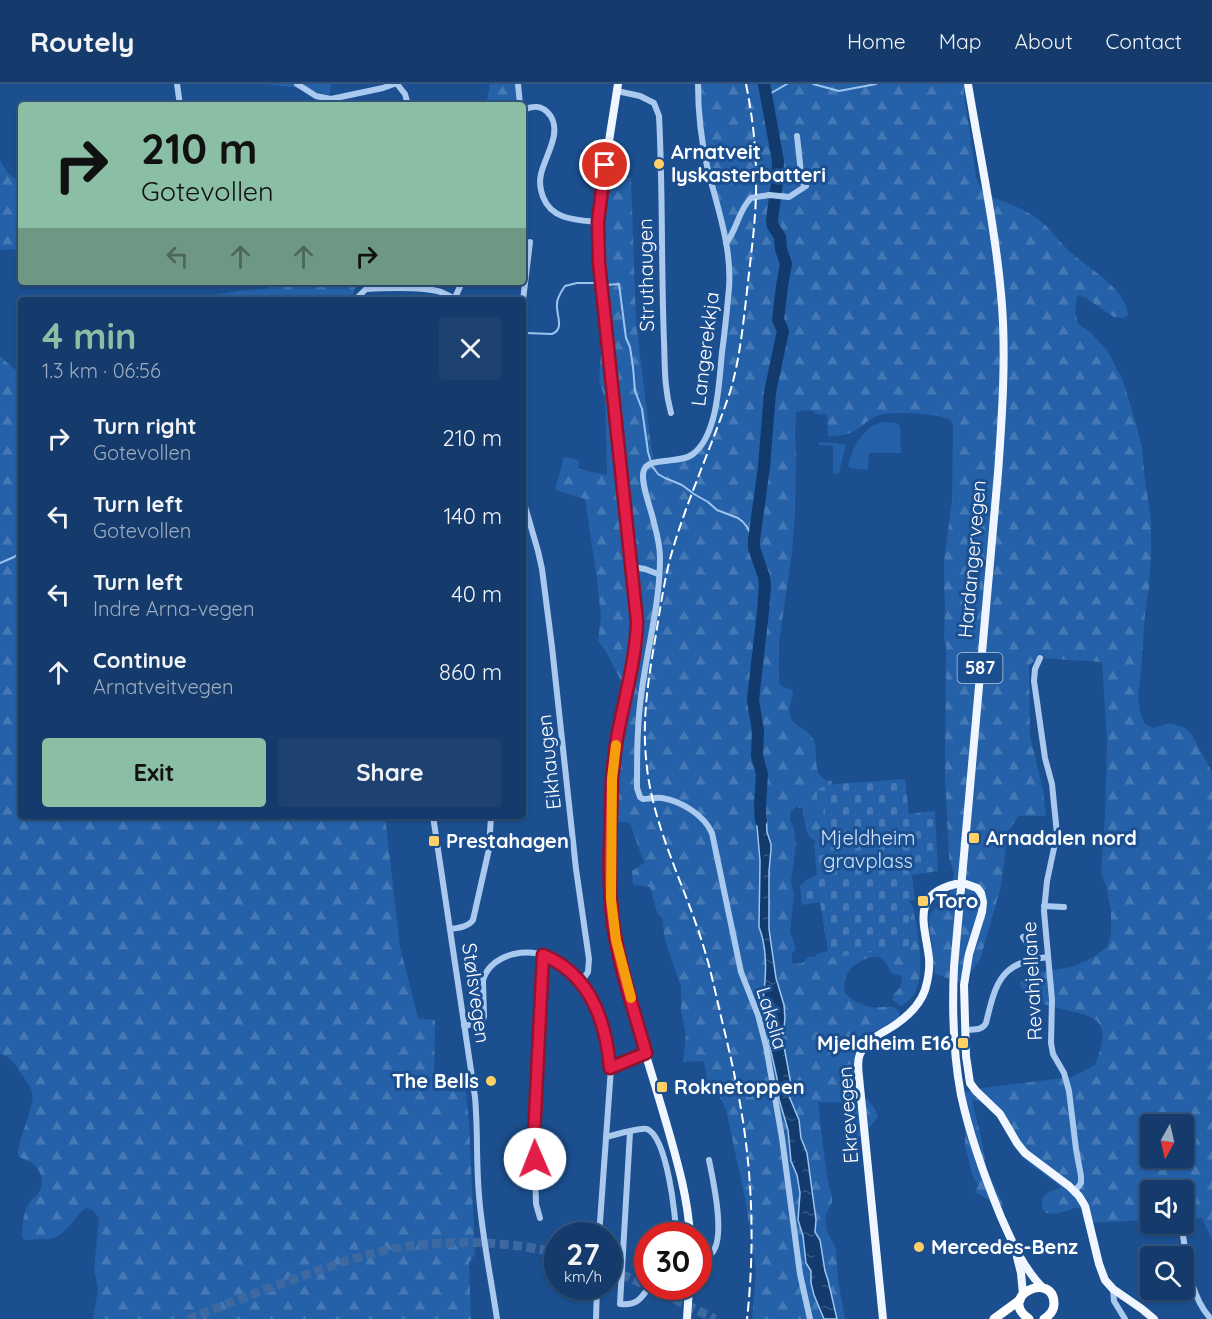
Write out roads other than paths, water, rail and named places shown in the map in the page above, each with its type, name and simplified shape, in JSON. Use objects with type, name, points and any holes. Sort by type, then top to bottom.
[{"type":"highway","points":[[994,1319],[1032,1288],[1043,1288],[1051,1294],[1052,1315],[1044,1319]]},
{"type":"highway","points":[[1021,1297],[1021,1311],[1029,1319]]},
{"type":"highway","points":[[1023,1319],[1029,1319]]},
{"type":"main road","name":"Hardangervegen","points":[[968,84],[996,249],[1002,304],[1004,363],[999,463],[954,967],[953,1023],[961,1094],[983,1171],[1014,1245],[1033,1277],[1043,1288]]},
{"type":"main road","points":[[617,87],[602,180],[598,252],[637,607],[637,637],[618,729],[612,779],[611,899],[619,954],[682,1184],[689,1222]]},
{"type":"main road","name":"Ekrevegen","points":[[883,1319],[859,1058],[871,1040],[901,1020],[920,1001],[926,987],[929,966],[923,927],[924,908],[927,901],[937,892],[945,887],[961,884],[974,887],[980,891],[983,898],[966,974],[965,1030]]},
{"type":"main road","points":[[965,1030],[968,1071],[973,1088],[1000,1114],[1025,1154],[1075,1191],[1085,1206],[1103,1276],[1108,1285],[1154,1319]]},
{"type":"main road","name":"Hardangervegen","points":[[1014,1245],[1021,1273],[1021,1297]]},
{"type":"main road","points":[[687,1319],[688,1300]]},
{"type":"street","points":[[177,84],[180,102]]},
{"type":"street","points":[[297,84],[316,96],[331,99],[395,84],[405,94],[407,102]]},
{"type":"street","points":[[518,84],[520,102]]},
{"type":"street","name":"Langerekkja","points":[[658,574],[659,545],[644,482],[644,470],[647,465],[654,462],[688,458],[697,451],[708,434],[718,392],[730,276],[726,243],[705,155],[698,111],[698,84]]},
{"type":"street","name":"Struthaugen","points":[[617,87],[654,103],[659,116],[664,380],[671,413]]},
{"type":"street","points":[[526,109],[539,107],[553,118],[554,133],[540,177],[540,190],[546,203],[553,212],[563,217],[598,222]]},
{"type":"street","points":[[726,243],[748,202],[756,196],[789,197],[806,186],[802,182],[796,136]]},
{"type":"street","points":[[526,281],[530,242]]},
{"type":"street","points":[[356,297],[366,285],[434,291],[450,297]]},
{"type":"street","name":"Eikhaugen","points":[[526,510],[540,558],[552,643],[576,869],[589,959],[588,972],[581,982]]},
{"type":"street","points":[[632,567],[658,574]]},
{"type":"street","name":"Lakslia","points":[[658,574],[657,596],[638,725],[637,788],[643,799],[673,801],[694,812],[706,822],[712,833],[741,972],[758,1015],[766,1046],[782,1138],[800,1274],[810,1319]]},
{"type":"street","name":"Revahjellane","points":[[1040,658],[1035,669],[1034,681],[1045,758],[1052,784],[1057,834],[1044,906],[1052,1000],[1051,1035],[1055,1059],[1068,1084],[1082,1183],[1075,1191]]},
{"type":"street","name":"Stølsvegen","points":[[433,819],[477,1120],[479,1200],[497,1319]]},
{"type":"street","points":[[450,929],[466,926],[473,920],[489,849],[491,819]]},
{"type":"street","name":"Revahjellane","points":[[1044,906],[1064,907]]},
{"type":"street","points":[[1023,937],[1030,947],[1029,961]]},
{"type":"street","points":[[464,1026],[479,1023],[484,1017],[483,980],[491,966],[505,957],[532,953],[543,955],[571,971],[581,982],[596,1008],[608,1042],[610,1068],[600,1222]]},
{"type":"street","points":[[540,1218],[536,1204],[534,1136],[543,955]]},
{"type":"street","points":[[965,1030],[979,1029],[987,1023],[993,994],[1000,979],[1010,968],[1048,957]]},
{"type":"street","points":[[610,1068],[646,1053]]},
{"type":"street","points":[[606,1137],[645,1128],[657,1138],[672,1191],[675,1222]]},
{"type":"street","points":[[630,1132],[620,1304],[633,1304],[640,1300]]},
{"type":"street","points":[[709,1160],[717,1208],[717,1239],[712,1253]]},
{"type":"street","points":[[1183,1234],[1196,1294],[1202,1308],[1211,1319]]},
{"type":"street","points":[[1113,1289],[1114,1301],[1125,1319]]},
{"type":"street","points":[[596,1319],[597,1300]]},
{"type":"water","points":[[760,806],[766,812],[767,832],[771,844],[769,929],[776,978],[784,1005],[783,1041],[791,1084],[789,1096],[799,1120],[801,1138],[807,1153],[816,1220],[815,1232],[820,1240],[837,1319],[824,1319],[814,1295],[811,1271],[806,1263],[803,1236],[798,1220],[800,1193],[797,1175],[791,1161],[788,1130],[779,1099],[768,1038],[770,1010],[763,1000],[765,954],[759,927],[760,861],[756,814],[757,807]]},
{"type":"waterway","points":[[761,821],[762,774],[757,756],[758,731],[753,700],[765,586],[754,548],[754,540],[764,467],[770,392],[783,331],[778,320],[786,264],[780,237],[772,220],[778,161],[764,84]]},
{"type":"waterway","points":[[766,96],[787,84]]},
{"type":"waterway","points":[[813,84],[839,91],[876,84]]},
{"type":"waterway","points":[[526,333],[552,334],[556,332],[559,325],[557,301],[565,286],[595,283]]},
{"type":"waterway","points":[[605,285],[619,284],[635,391],[642,409],[652,466],[658,474],[682,485],[717,510],[738,518],[747,527],[754,540]]},
{"type":"waterway","points":[[0,563],[18,554]]},
{"type":"tunnel","points":[[188,1319],[323,1269],[386,1250],[407,1246],[472,1242],[544,1250]]},
{"type":"tunnel","points":[[622,1275],[634,1280]]},
{"type":"tunnel","points":[[676,1300],[715,1319]]},
{"type":"railway","points":[[746,84],[752,118],[756,191],[741,342],[730,392],[687,506],[668,567],[651,665],[645,727],[646,758],[654,806],[712,976],[740,1103],[747,1152],[752,1224],[747,1319]]},
{"type":"place","name":"Arnatveit lyskasterbatteri","points":[[659,164]]},
{"type":"place","name":"Arnadalen nord","points":[[974,838]]},
{"type":"place","name":"Prestahagen","points":[[434,841]]},
{"type":"place","name":"Toro","points":[[923,901]]},
{"type":"place","name":"Mjeldheim E16","points":[[963,1043]]},
{"type":"place","name":"The Bells","points":[[491,1081]]},
{"type":"place","name":"Roknetoppen","points":[[662,1087]]},
{"type":"place","name":"Mercedes-Benz","points":[[919,1247]]},
{"type":"park label","name":"Mjeldheim gravplass","points":[[868,850]]}]
